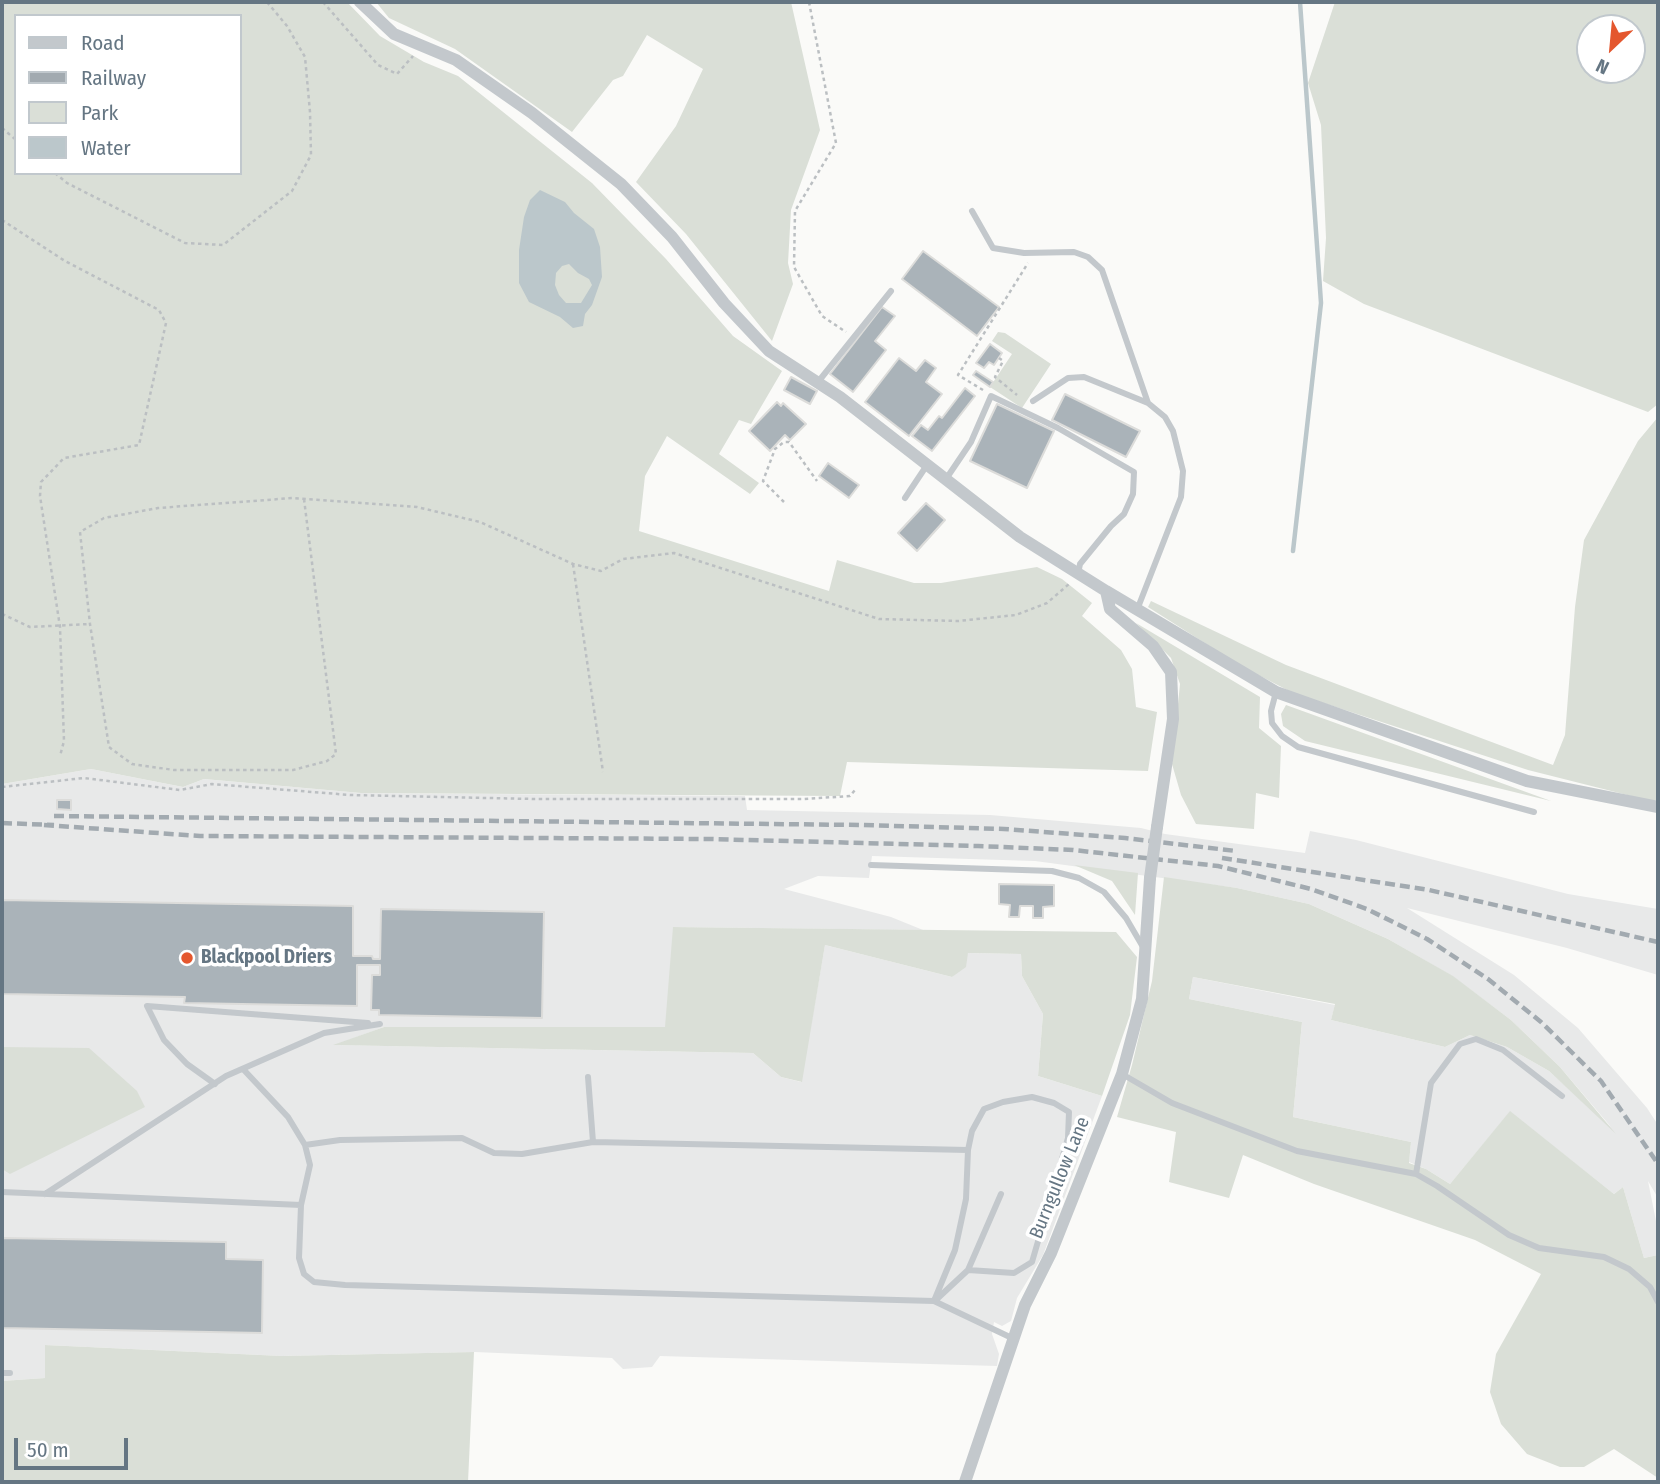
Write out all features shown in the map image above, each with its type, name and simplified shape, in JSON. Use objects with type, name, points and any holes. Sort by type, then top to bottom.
[{"type":"street","points":[[360,2],[394,34],[456,60],[531,113],[621,184],[672,237],[724,303],[768,351],[818,382],[1020,537],[1106,592],[1276,692],[1527,781],[1658,807]]},
{"type":"street","name":"Burngullow Lane","points":[[965,1482],[1025,1305],[1051,1253],[1122,1074],[1142,999],[1150,877],[1173,719],[1171,672],[1153,646],[1110,609],[1106,592]]},
{"type":"lane","points":[[972,211],[993,248],[1074,252],[1088,257],[1102,270],[1147,404]]},
{"type":"lane","points":[[818,382],[891,291]]},
{"type":"lane","points":[[1033,401],[1068,378],[1084,377],[1147,404],[1165,417],[1173,431],[1183,471],[1181,497],[1137,610]]},
{"type":"lane","points":[[946,479],[971,442],[991,396],[1058,428],[1134,472],[1133,494],[1124,514],[1080,564],[1079,574]]},
{"type":"lane","points":[[905,498],[927,465]]},
{"type":"lane","points":[[1276,692],[1271,711],[1272,723],[1282,736],[1298,747],[1534,812]]},
{"type":"lane","points":[[871,865],[1052,871],[1079,878],[1104,892],[1126,918],[1145,950]]},
{"type":"lane","points":[[45,1194],[215,1084],[243,1069],[324,1033],[380,1024],[146,1006],[164,1040],[187,1064],[215,1084]]},
{"type":"lane","points":[[1416,1174],[1431,1083],[1460,1044],[1476,1040],[1503,1050],[1562,1096]]},
{"type":"lane","points":[[243,1069],[288,1117],[305,1145],[310,1165],[301,1205],[300,1266],[307,1278],[322,1284],[934,1301],[1014,1339]]},
{"type":"lane","points":[[1122,1074],[1172,1104],[1297,1151],[1416,1174],[1519,1240],[1539,1248],[1604,1257],[1629,1269],[1650,1287],[1658,1302]]},
{"type":"lane","points":[[588,1077],[593,1142]]},
{"type":"lane","points":[[934,1301],[955,1250],[966,1199],[968,1150],[972,1132],[984,1109],[1003,1101],[1032,1097],[1054,1103],[1069,1112],[1069,1138],[1032,1262],[1014,1273],[968,1270]]},
{"type":"lane","points":[[305,1145],[340,1140],[462,1138],[494,1153],[522,1154],[593,1142],[968,1150]]},
{"type":"lane","points":[[2,1192],[301,1205]]},
{"type":"lane","points":[[934,1301],[968,1270],[1001,1194]]},
{"type":"lane","points":[[2,1373],[10,1373]]},
{"type":"path","points":[[57,175],[66,183],[186,243],[223,245],[292,191],[312,155],[305,57],[287,26],[267,2]]},
{"type":"path","points":[[323,2],[378,65],[397,74],[422,46]]},
{"type":"path","points":[[809,2],[836,143],[795,211],[794,267],[822,316],[854,337]]},
{"type":"path","points":[[2,220],[65,261],[159,310],[166,323],[139,445],[64,458],[41,482],[40,496],[60,627],[64,741],[60,756]]},
{"type":"path","points":[[991,396],[958,375],[1034,252]]},
{"type":"path","points":[[999,358],[1003,361],[995,377],[1013,393],[1033,401]]},
{"type":"path","points":[[784,502],[763,481],[775,449],[784,442],[789,442],[817,481]]},
{"type":"path","points":[[304,499],[336,754],[327,761],[293,770],[174,770],[132,764],[109,747],[90,624],[80,532],[104,518],[158,508],[304,499],[417,507],[480,522],[573,564],[601,571],[622,559],[674,552],[878,619],[958,621],[1016,615],[1047,603],[1079,574]]},
{"type":"path","points":[[573,564],[603,772]]},
{"type":"path","points":[[2,614],[30,627],[90,624]]},
{"type":"path","points":[[2,787],[84,778],[180,790],[212,784],[350,795],[534,799],[804,799],[850,796],[855,790]]},
{"type":"shaded area","points":[[91,769],[183,787],[204,779],[361,793],[745,796],[747,810],[990,815],[1141,828],[1165,834],[1305,853],[1310,831],[1356,840],[1568,894],[1658,909],[1658,975],[1567,948],[1407,908],[1514,975],[1578,1028],[1647,1108],[1658,1125],[1658,1198],[1648,1181],[1658,1231],[1658,1255],[1644,1258],[1623,1187],[1614,1194],[1510,1112],[1450,1184],[1409,1162],[1411,1142],[1293,1117],[1302,1022],[1189,999],[1193,977],[1335,1005],[1331,1020],[1445,1047],[1470,1035],[1507,1047],[1549,1071],[1611,1127],[1560,1067],[1511,1020],[1452,976],[1388,939],[1309,904],[1237,888],[1035,861],[872,856],[869,878],[818,876],[784,889],[891,917],[923,930],[674,927],[666,1027],[384,1027],[335,1045],[753,1053],[781,1077],[801,1082],[825,945],[952,977],[968,953],[1021,954],[1022,976],[1043,1014],[1038,1076],[1102,1096],[1043,1255],[1017,1298],[1011,1321],[1002,1326],[994,1322],[992,1334],[999,1354],[997,1366],[660,1356],[652,1367],[623,1369],[612,1358],[475,1352],[282,1356],[45,1345],[45,1378],[2,1381],[2,784]]},
{"type":"green space","points":[[2,2],[347,2],[380,36],[424,62],[458,76],[592,183],[666,259],[733,336],[782,371],[751,424],[739,420],[719,454],[759,483],[750,494],[667,436],[645,476],[639,531],[829,591],[837,560],[914,583],[941,583],[1037,567],[1062,579],[1092,603],[1082,616],[1121,650],[1132,669],[1136,707],[1157,712],[1148,771],[847,762],[840,796],[361,793],[204,779],[183,787],[91,769],[2,784]]},
{"type":"green space","points":[[376,2],[791,2],[820,130],[791,210],[788,263],[793,284],[772,341],[686,234],[636,182],[676,126],[703,69],[647,35],[623,76],[613,80],[572,132],[455,49],[389,18]]},
{"type":"green space","points":[[1335,2],[1658,2],[1658,404],[1648,412],[1364,304],[1323,281],[1326,238],[1321,125],[1308,83]]},
{"type":"green space","points":[[998,332],[1005,333],[1051,364],[1022,408],[990,387],[1012,354],[992,341]]},
{"type":"green space","points":[[1658,417],[1658,801],[1528,770],[1293,693],[1241,666],[1148,607],[1151,601],[1286,665],[1553,765],[1565,735],[1575,607],[1584,540],[1638,441]]},
{"type":"green space","points":[[1136,623],[1260,697],[1259,728],[1281,746],[1279,798],[1256,793],[1254,829],[1196,824],[1181,795],[1172,764],[1180,684],[1171,658]]},
{"type":"green space","points":[[1286,705],[1551,801],[1305,741],[1283,726],[1281,714]]},
{"type":"green space","points":[[1074,865],[1138,873],[1135,915],[1112,881]]},
{"type":"green space","points":[[1164,877],[1237,888],[1309,904],[1388,939],[1453,976],[1511,1020],[1560,1067],[1616,1134],[1549,1071],[1507,1047],[1470,1035],[1445,1047],[1331,1020],[1335,1004],[1193,977],[1189,999],[1302,1022],[1293,1117],[1411,1142],[1409,1163],[1426,1169],[1450,1184],[1510,1111],[1614,1194],[1623,1187],[1644,1258],[1658,1255],[1658,1478],[1614,1449],[1584,1467],[1560,1467],[1527,1454],[1501,1424],[1490,1392],[1496,1354],[1541,1274],[1475,1240],[1314,1184],[1243,1155],[1229,1198],[1169,1182],[1176,1132],[1117,1117],[1152,981]]},
{"type":"green space","points":[[673,927],[1116,932],[1137,957],[1130,1015],[1102,1096],[1038,1076],[1043,1014],[1022,976],[1021,954],[968,953],[966,967],[952,977],[825,945],[802,1082],[781,1077],[753,1053],[333,1045],[384,1027],[665,1027]]},
{"type":"green space","points":[[2,1047],[89,1048],[137,1091],[145,1107],[10,1174],[2,1169]]},
{"type":"green space","points":[[45,1345],[282,1356],[474,1352],[468,1482],[2,1482],[2,1381],[45,1378]]},
{"type":"water","points":[[540,190],[565,202],[594,229],[600,247],[602,277],[592,305],[585,314],[583,326],[573,328],[560,317],[529,302],[519,283],[519,250],[524,217],[530,200]],"holes":[[[569,264],[589,279],[592,285],[581,303],[566,303],[555,285],[556,273],[562,266]]]},
{"type":"building","points":[[923,251],[999,307],[977,336],[902,279]]},
{"type":"building","points":[[882,307],[895,316],[875,341],[886,350],[853,392],[830,374]]},
{"type":"building","points":[[990,344],[1002,353],[994,365],[989,362],[984,368],[976,363]]},
{"type":"building","points":[[899,358],[916,371],[925,360],[936,368],[926,382],[942,394],[909,436],[865,402]]},
{"type":"building","points":[[976,371],[993,382],[990,387],[973,375]]},
{"type":"building","points":[[791,377],[817,391],[810,404],[784,390]]},
{"type":"building","points":[[965,388],[975,396],[932,451],[912,436],[921,425],[928,430],[939,416],[942,418]]},
{"type":"building","points":[[1065,394],[1140,431],[1126,457],[1052,420]]},
{"type":"building","points":[[777,402],[781,406],[783,403],[806,424],[790,440],[785,435],[770,451],[749,431]]},
{"type":"building","points":[[997,404],[1054,431],[1027,488],[970,461]]},
{"type":"building","points":[[828,463],[859,485],[849,498],[819,476]]},
{"type":"building","points":[[926,503],[945,520],[917,551],[898,533]]},
{"type":"building","points":[[57,800],[71,800],[71,810],[57,809]]},
{"type":"building","points":[[999,884],[1054,885],[1054,906],[1043,907],[1043,918],[1033,918],[1033,906],[1020,906],[1019,917],[1009,917],[1010,905],[999,904]]},
{"type":"building","name":"Blackpool Driers","points":[[2,900],[353,906],[353,956],[372,956],[373,959],[380,959],[381,909],[544,912],[542,1018],[379,1015],[379,1010],[371,1010],[372,975],[380,975],[380,965],[357,965],[357,1006],[184,1003],[185,997],[2,994]]},
{"type":"building","points":[[3,1238],[226,1242],[226,1259],[263,1260],[262,1333],[2,1328]]},
{"type":"waterway","points":[[1293,551],[1321,303],[1300,2]]},
{"type":"railway","points":[[54,816],[1004,829],[1125,838],[1236,851]]},
{"type":"railway","points":[[2,823],[54,825]]},
{"type":"railway","points":[[44,825],[200,836],[709,839],[978,846],[1073,850],[1218,866],[1311,889],[1367,909],[1427,939],[1488,979],[1541,1022],[1601,1081],[1658,1164]]},
{"type":"railway","points":[[1222,858],[1429,890],[1658,942]]},
{"type":"place","name":"Blackpool Driers","points":[[187,958]]}]
